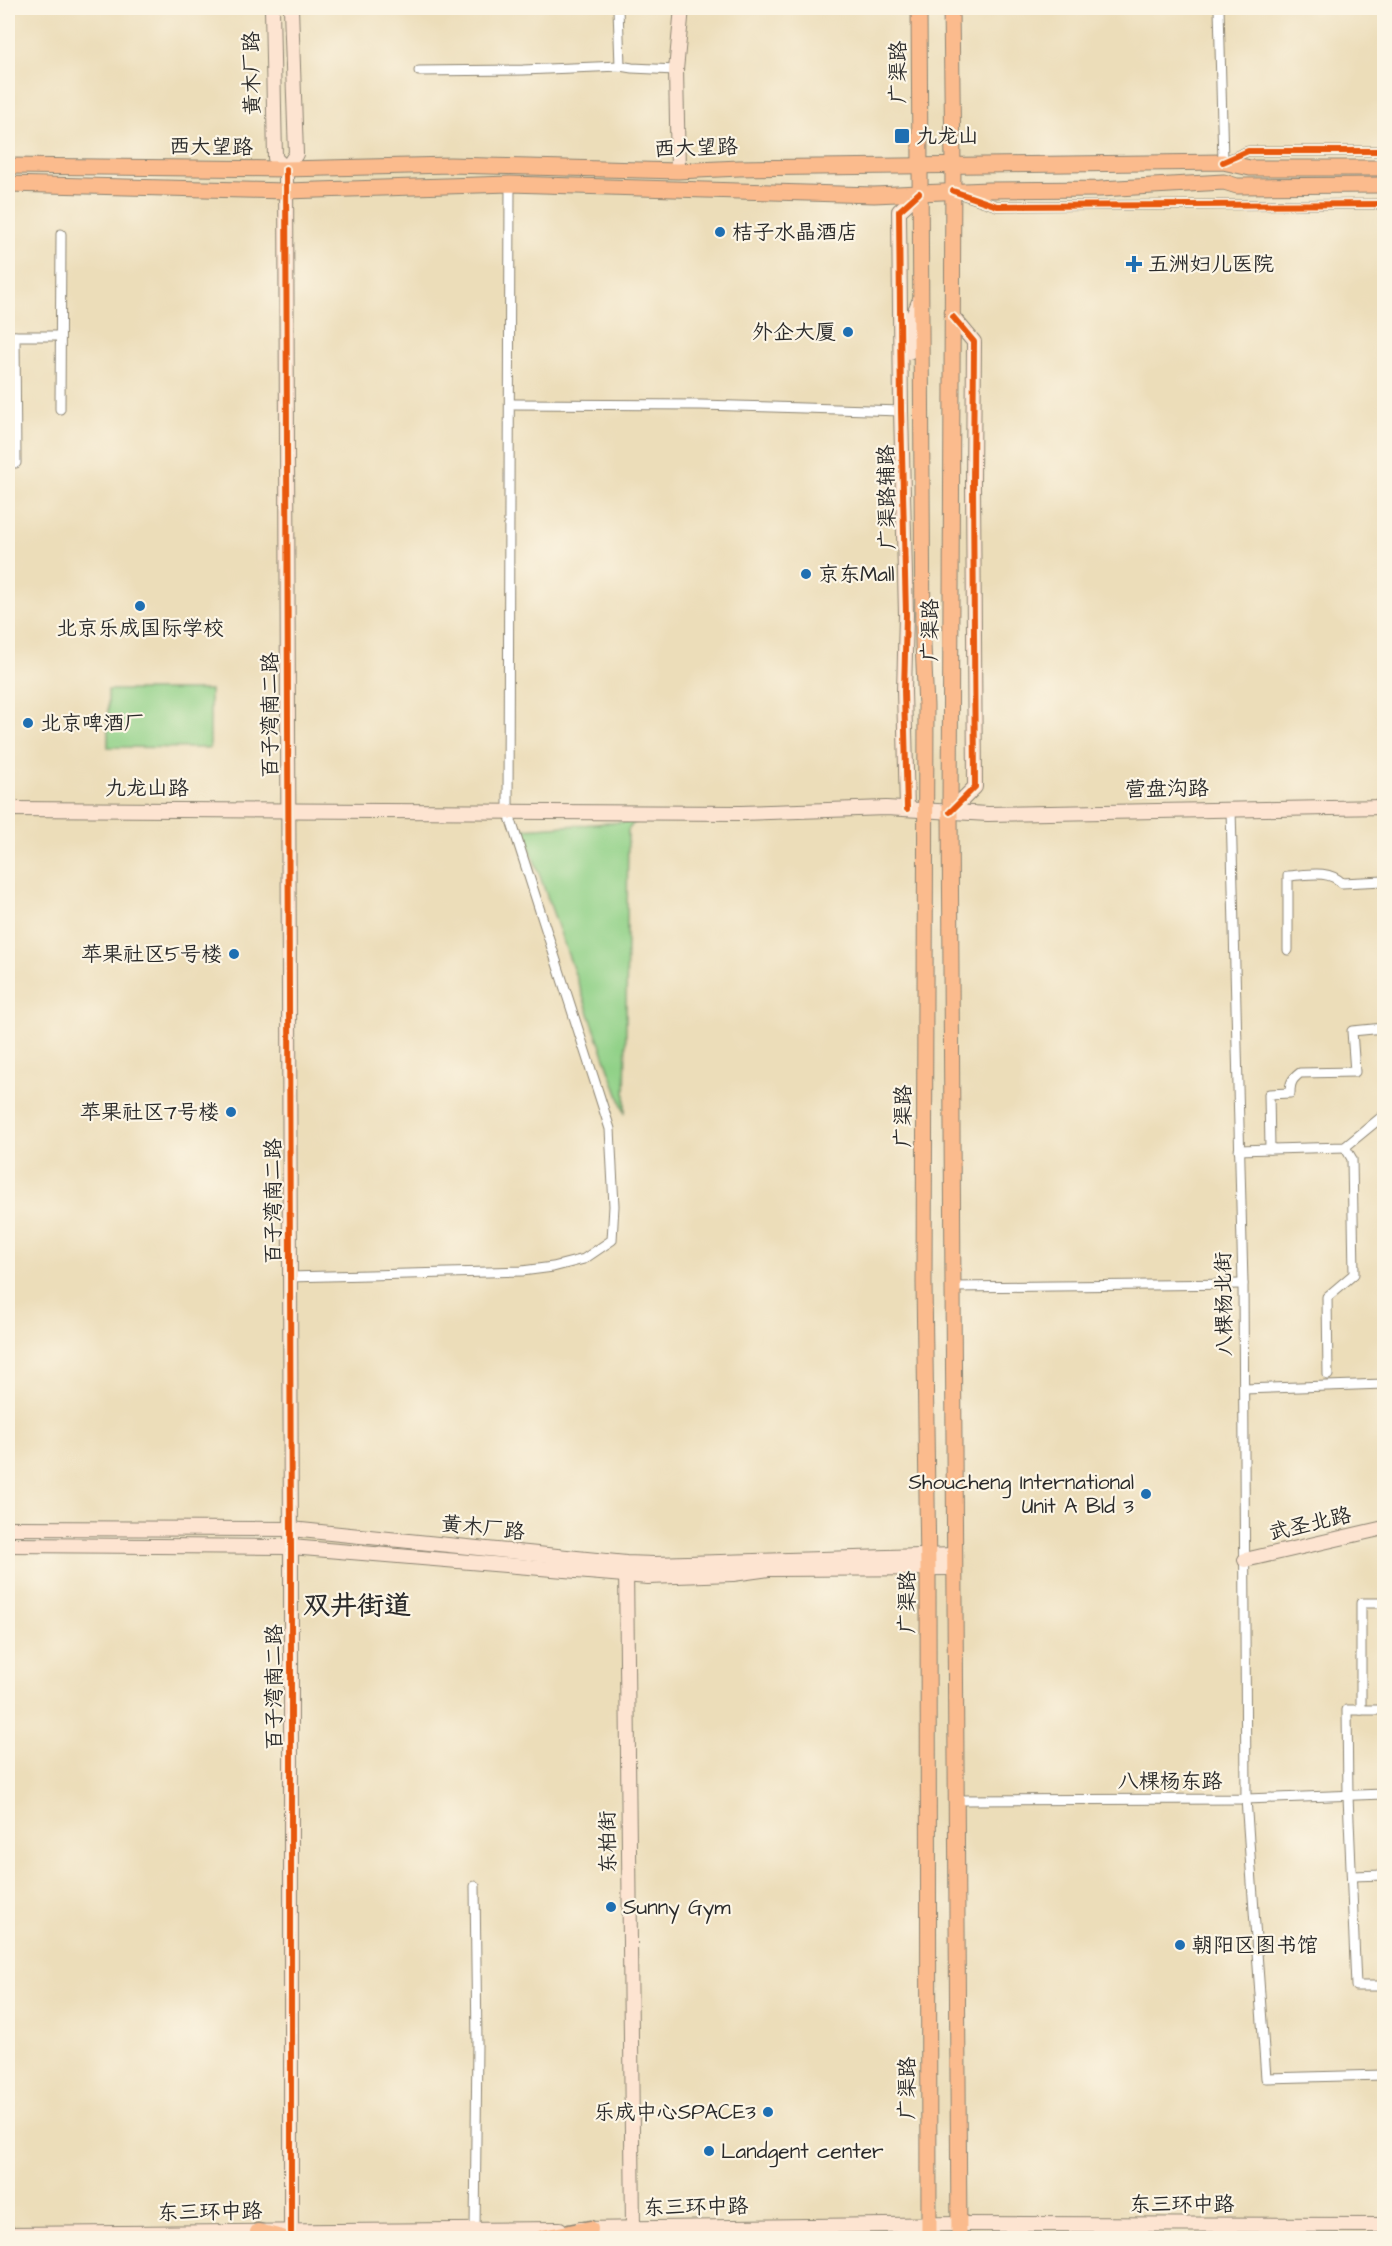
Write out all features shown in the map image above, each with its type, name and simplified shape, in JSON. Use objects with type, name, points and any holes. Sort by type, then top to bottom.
[{"type":"highway","points":[[542,2238],[590,2229]]},
{"type":"highway","points":[[258,2232],[286,2235]]},
{"type":"main road","name":"广渠路","points":[[919,8],[923,645],[926,706],[924,1283],[928,1562],[927,2234]]},
{"type":"main road","name":"广渠路","points":[[951,8],[953,317],[950,812],[959,2231]]},
{"type":"main road","name":"西大望路","points":[[8,166],[286,169],[450,165],[678,171],[919,165],[1223,162],[1250,168],[1384,168]]},
{"type":"main road","name":"西大望路","points":[[8,184],[286,191],[510,184],[874,195],[953,191],[1100,189],[1224,182],[1237,186],[1384,185]]},
{"type":"street","name":"黄木厂路","points":[[272,8],[275,158],[286,169]]},
{"type":"street","points":[[286,169],[296,154],[291,8]]},
{"type":"street","points":[[618,8],[620,66]]},
{"type":"street","points":[[678,171],[676,70],[682,8]]},
{"type":"street","points":[[1219,8],[1223,162],[1248,151],[1384,151]]},
{"type":"street","points":[[419,71],[620,66],[676,70]]},
{"type":"street","name":"百子湾南二路","points":[[286,169],[291,1529],[286,2235]]},
{"type":"street","points":[[290,1277],[522,1271],[553,1267],[584,1259],[612,1240],[614,1206],[610,1129],[508,811],[510,184]]},
{"type":"street","points":[[953,191],[997,206],[1384,204]]},
{"type":"street","name":"广渠路辅路","points":[[907,809],[899,211],[919,193]]},
{"type":"street","points":[[60,409],[61,234]]},
{"type":"street","points":[[901,380],[910,352],[910,323],[920,299]]},
{"type":"street","points":[[950,812],[975,787],[974,342],[953,317]]},
{"type":"street","points":[[16,463],[11,336],[60,336]]},
{"type":"street","points":[[511,404],[701,405],[901,411]]},
{"type":"street","name":"营盘沟路","points":[[508,811],[741,813],[886,807],[988,814],[1384,807]]},
{"type":"street","name":"九龙山路","points":[[8,809],[508,811]]},
{"type":"street","name":"八棵杨北街","points":[[1231,809],[1244,1389],[1246,1799],[1266,2078],[1384,2075]]},
{"type":"street","points":[[1288,950],[1288,876],[1327,874],[1336,877],[1342,883],[1384,881]]},
{"type":"street","points":[[1270,1149],[1269,1094],[1290,1093],[1293,1078],[1300,1073],[1355,1072],[1352,1031],[1384,1028]]},
{"type":"street","points":[[1239,1150],[1344,1147],[1384,1115]]},
{"type":"street","points":[[1328,1375],[1327,1297],[1354,1274],[1352,1159],[1344,1147]]},
{"type":"street","points":[[953,1287],[1242,1284]]},
{"type":"street","points":[[1244,1389],[1384,1384]]},
{"type":"street","name":"黄木厂路","points":[[8,1528],[291,1529],[627,1570]]},
{"type":"street","name":"武圣北路","points":[[1245,1560],[1384,1528]]},
{"type":"street","name":"黄木厂路","points":[[8,1545],[291,1547],[627,1570],[761,1559],[954,1562]]},
{"type":"street","name":"东柏街","points":[[627,1570],[633,2228]]},
{"type":"street","points":[[1361,1710],[1360,1603],[1384,1603]]},
{"type":"street","points":[[1384,1710],[1347,1710],[1348,1796],[1356,1986],[1384,1986]]},
{"type":"street","name":"八棵杨东路","points":[[956,1800],[1246,1799],[1384,1794]]},
{"type":"street","points":[[1352,1876],[1384,1875]]},
{"type":"street","points":[[475,1886],[477,2043],[475,2230]]},
{"type":"street","name":"东三环中路","points":[[286,2235],[633,2228],[927,2234],[959,2231],[1143,2232],[1384,2225]]},
{"type":"street","name":"东三环中路","points":[[8,2234],[258,2232]]},
{"type":"green space","points":[[108,690],[210,690],[210,748],[108,747]]},
{"type":"green space","points":[[635,821],[628,830],[625,1114],[523,829]]},
{"type":"cycle path","points":[[1223,162],[1248,151],[1384,151]]},
{"type":"cycle path","points":[[286,169],[291,2232]]},
{"type":"cycle path","points":[[953,191],[997,206],[1384,204]]},
{"type":"cycle path","points":[[907,809],[899,211],[919,193]]},
{"type":"cycle path","points":[[950,812],[975,787],[974,342],[953,317]]},
{"type":"place","name":"九龙山","points":[[902,136]]},
{"type":"place","name":"桔子水晶酒店","points":[[720,232]]},
{"type":"place","name":"五洲妇儿医院","points":[[1134,264]]},
{"type":"place","name":"外企大厦","points":[[848,332]]},
{"type":"place","name":"京东Mall","points":[[806,574]]},
{"type":"place","name":"北京乐成国际学校","points":[[140,606]]},
{"type":"place","name":"北京啤酒厂","points":[[28,723]]},
{"type":"place","name":"苹果社区5号楼","points":[[234,954]]},
{"type":"place","name":"苹果社区7号楼","points":[[231,1112]]},
{"type":"place","name":"Shoucheng International Unit A Bld 3","points":[[1146,1494]]},
{"type":"place","name":"Sunny Gym","points":[[611,1907]]},
{"type":"place","name":"朝阳区图书馆","points":[[1180,1945]]},
{"type":"place","name":"乐成中心SPACE3","points":[[768,2112]]},
{"type":"place","name":"Landgent center","points":[[709,2151]]},
{"type":"district","name":"双井街道","points":[[357,1606]]}]
